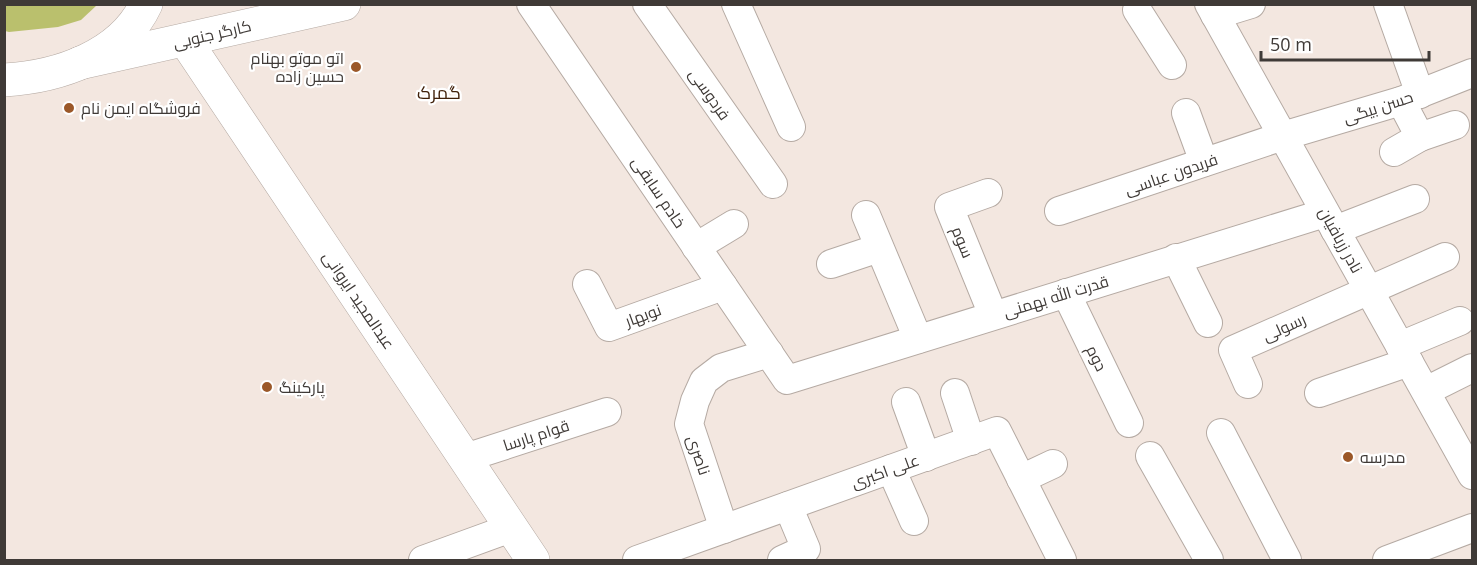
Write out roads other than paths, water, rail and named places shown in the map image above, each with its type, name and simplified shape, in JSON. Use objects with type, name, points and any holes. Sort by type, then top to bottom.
[{"type":"main road","points":[[4,80],[32,78],[55,73],[80,63],[129,32],[146,4]]},
{"type":"main road","name":"کارگر جنوبی","points":[[80,63],[344,4]]},
{"type":"main road","name":"عبدالمجید ایروانی","points":[[185,40],[533,561]]},
{"type":"street","name":"خادم سابقی","points":[[531,4],[787,380]]},
{"type":"street","name":"فردوسی","points":[[647,4],[773,184]]},
{"type":"street","points":[[736,4],[791,127]]},
{"type":"street","points":[[1212,10],[1251,4]]},
{"type":"street","points":[[1388,4],[1420,137]]},
{"type":"street","name":"نادر زربافیان","points":[[1212,10],[1473,475]]},
{"type":"street","points":[[1133,12],[1172,65]]},
{"type":"street","name":"حسن بیگی","points":[[1283,136],[1410,98],[1473,73]]},
{"type":"street","points":[[1186,114],[1204,162]]},
{"type":"street","points":[[1394,152],[1420,137],[1455,124]]},
{"type":"street","name":"فریدون عباسی","points":[[1059,211],[1283,136]]},
{"type":"street","name":"سوم","points":[[988,193],[949,207],[993,315]]},
{"type":"street","name":"قدرت الله بهمنی","points":[[787,380],[1176,258],[1415,198]]},
{"type":"street","points":[[866,215],[918,339]]},
{"type":"street","points":[[696,247],[734,224]]},
{"type":"street","points":[[831,264],[879,248]]},
{"type":"street","points":[[1369,290],[1445,256]]},
{"type":"street","points":[[1176,258],[1208,323]]},
{"type":"street","name":"نوبهار","points":[[587,284],[609,327],[723,286]]},
{"type":"street","name":"رسولی","points":[[1248,384],[1233,350],[1369,290]]},
{"type":"street","name":"دوم","points":[[1066,293],[1129,423]]},
{"type":"street","points":[[1319,393],[1405,354],[1460,321]]},
{"type":"street","name":"ناصری","points":[[724,529],[689,424],[695,401],[704,381],[721,368],[769,353]]},
{"type":"street","points":[[1426,391],[1473,368]]},
{"type":"street","points":[[955,393],[971,441]]},
{"type":"street","points":[[906,402],[926,456]]},
{"type":"street","name":"قوام پارسا","points":[[465,458],[607,412]]},
{"type":"street","name":"علی اکبری","points":[[637,561],[997,431],[1062,561]]},
{"type":"street","points":[[1221,433],[1287,561]]},
{"type":"street","points":[[1150,456],[1209,561]]},
{"type":"street","points":[[1021,479],[1053,464]]},
{"type":"street","points":[[891,469],[914,521]]},
{"type":"street","points":[[782,561],[806,549],[788,506]]},
{"type":"street","points":[[423,561],[511,528]]},
{"type":"street","points":[[1387,561],[1473,528]]},
{"type":"place","name":"اتو موتو بهنام حسین زاده","points":[[356,67]]},
{"type":"place","name":"فروشگاه ایمن نام","points":[[69,108]]},
{"type":"place","name":"پارکینگ","points":[[267,387]]},
{"type":"place","name":"مدرسه","points":[[1348,457]]},
{"type":"district","name":"گمرک","points":[[439,92]]}]
